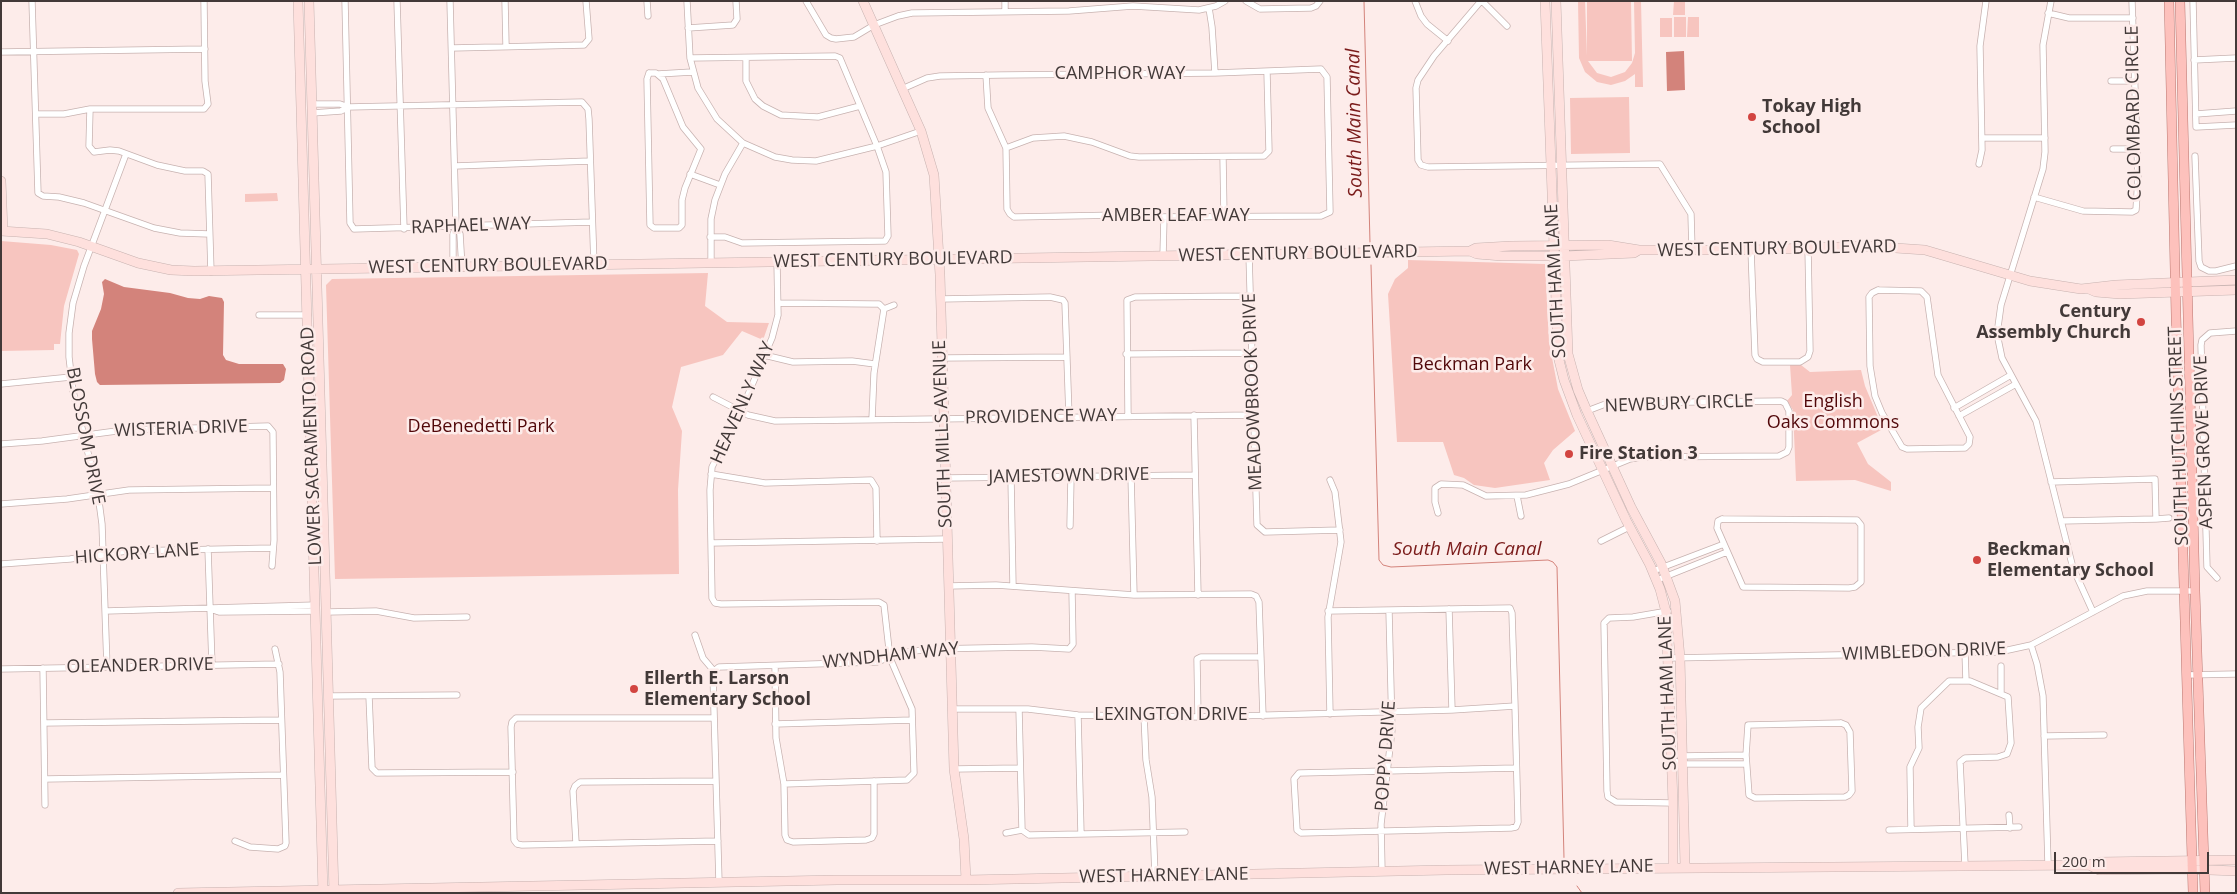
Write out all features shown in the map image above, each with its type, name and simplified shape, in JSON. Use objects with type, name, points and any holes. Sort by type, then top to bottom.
[{"type":"main road","name":"LOWER SACRAMENTO ROAD","points":[[298,1],[323,892]]},
{"type":"main road","name":"LOWER SACRAMENTO ROAD","points":[[309,1],[334,892]]},
{"type":"main road","name":"SOUTH MILLS AVENUE","points":[[863,1],[921,131],[934,175],[940,299],[942,419],[954,770],[964,838],[966,880]]},
{"type":"main road","name":"SOUTH HAM LANE","points":[[1545,1],[1558,356],[1572,403],[1655,576],[1666,612],[1672,760],[1673,867]]},
{"type":"main road","name":"SOUTH HAM LANE","points":[[1556,1],[1568,354],[1578,390],[1631,507],[1664,572],[1676,610],[1680,658],[1686,867]]},
{"type":"main road","name":"SOUTH HUTCHINS STREET","points":[[2169,1],[2183,591],[2193,893]]},
{"type":"main road","name":"SOUTH HUTCHINS STREET","points":[[2180,1],[2197,675],[2205,893]]},
{"type":"main road","points":[[1,181],[2,231]]},
{"type":"main road","name":"WEST CENTURY BOULEVARD","points":[[2,231],[47,234],[155,267],[210,272],[317,268],[457,268],[712,262],[1470,251],[1476,248],[1608,245],[1639,250],[1752,250],[1866,246],[1925,250],[2046,285],[2089,289],[2096,286],[2236,290]]},
{"type":"main road","name":"WEST CENTURY BOULEVARD","points":[[1470,251],[1476,254],[1502,256],[1564,256],[1634,253],[1639,250]]},
{"type":"main road","name":"WEST CENTURY BOULEVARD","points":[[2188,288],[2236,280]]},
{"type":"main road","points":[[317,645],[321,653],[323,690],[328,696]]},
{"type":"main road","name":"WEST HARNEY LANE","points":[[178,893],[334,892],[718,882],[966,880],[1382,871],[1673,867],[2089,865],[2098,862],[2236,860]]},
{"type":"main road","name":"WEST HARNEY LANE","points":[[2089,865],[2099,870],[2204,870],[2236,872]]},
{"type":"street","points":[[32,1],[38,194],[70,200],[154,228],[180,233],[209,234]]},
{"type":"street","points":[[36,114],[64,114],[90,109],[180,108],[200,110],[206,107],[208,104],[204,1]]},
{"type":"street","points":[[345,1],[348,108]]},
{"type":"street","points":[[397,1],[404,228]]},
{"type":"street","points":[[450,1],[456,227],[453,234],[457,268]]},
{"type":"street","points":[[505,1],[506,46]]},
{"type":"street","points":[[452,48],[584,45],[589,39],[586,1]]},
{"type":"street","points":[[647,1],[648,16]]},
{"type":"street","points":[[687,1],[692,72],[701,94],[717,119],[743,144],[775,157],[801,161],[838,157],[921,131]]},
{"type":"street","points":[[688,28],[733,25],[736,19],[736,1]]},
{"type":"street","points":[[806,1],[830,38],[848,39],[874,25],[912,13],[1076,11],[1133,4],[1209,8],[1225,1]]},
{"type":"street","points":[[1005,1],[1005,12]]},
{"type":"street","points":[[1246,1],[1260,9],[1310,8],[1316,6],[1320,1]]},
{"type":"street","points":[[1415,1],[1421,16],[1427,24],[1448,41]]},
{"type":"street","points":[[1507,26],[1481,1],[1434,56],[1418,80],[1416,88],[1418,160],[1421,165],[1428,167],[1660,164],[1691,214],[1692,250]]},
{"type":"street","points":[[1979,164],[1982,159],[1980,46],[1986,1]]},
{"type":"street","points":[[2051,1],[2043,45],[2045,138],[2043,169],[2009,275],[2001,305],[1997,334],[2002,358],[2036,421],[2073,568],[2093,612]]},
{"type":"street","name":"COLOMBARD CIRCLE","points":[[2034,197],[2083,211],[2132,212],[2138,206],[2132,1]]},
{"type":"street","points":[[2192,1],[2196,127],[2236,126]]},
{"type":"street","points":[[1209,8],[1215,73]]},
{"type":"street","points":[[2048,13],[2069,18],[2133,18]]},
{"type":"street","points":[[1,52],[205,49]]},
{"type":"street","points":[[690,58],[835,56],[840,58],[878,146],[886,172],[888,236],[885,241],[742,243],[725,237],[710,237]]},
{"type":"street","points":[[746,58],[746,80],[755,99],[763,106],[781,115],[818,117],[860,106]]},
{"type":"street","points":[[2194,60],[2236,58]]},
{"type":"street","name":"CAMPHOR WAY","points":[[902,89],[927,78],[986,75],[1267,72],[1318,68],[1325,73],[1328,87],[1331,206],[1328,214]]},
{"type":"street","points":[[658,74],[663,79],[683,128],[701,149],[690,174],[682,200],[682,225],[679,228],[652,227],[647,77],[649,73],[692,72]]},
{"type":"street","points":[[986,75],[988,108],[1006,148],[1033,138],[1064,136],[1092,142],[1130,156],[1139,157],[1254,157],[1264,156],[1269,151],[1267,72]]},
{"type":"street","points":[[2111,81],[2135,82]]},
{"type":"street","points":[[312,109],[341,112],[348,108],[401,106],[577,101],[585,104],[589,119],[594,265]]},
{"type":"street","name":"RAPHAEL WAY","points":[[348,108],[352,226],[354,229],[592,222]]},
{"type":"street","points":[[90,109],[89,142],[91,150],[98,152],[110,150],[157,165],[185,171],[203,171],[208,174],[210,272]]},
{"type":"street","points":[[2196,114],[2236,111]]},
{"type":"street","points":[[1982,138],[2045,138]]},
{"type":"street","points":[[712,262],[711,219],[720,185],[743,144]]},
{"type":"street","name":"AMBER LEAF WAY","points":[[1006,148],[1007,211],[1014,217],[1120,215],[1224,217],[1321,216],[1328,214]]},
{"type":"street","points":[[2113,149],[2137,149]]},
{"type":"street","name":"BLOSSOM DRIVE","points":[[107,667],[104,554],[98,494],[83,436],[71,377],[69,345],[71,315],[91,246],[126,154]]},
{"type":"street","points":[[2195,156],[2199,262],[2201,267],[2210,271],[2224,270],[2236,266]]},
{"type":"street","points":[[1223,157],[1224,217]]},
{"type":"street","points":[[455,166],[590,162]]},
{"type":"street","points":[[690,174],[720,185]]},
{"type":"street","points":[[1163,256],[1164,217]]},
{"type":"street","points":[[456,227],[460,234],[457,268]]},
{"type":"street","points":[[1752,250],[1755,355],[1757,359],[1763,362],[1800,362],[1808,357],[1810,351],[1808,248]]},
{"type":"street","name":"MEADOWBROOK DRIVE","points":[[1249,255],[1257,525],[1264,532],[1340,530]]},
{"type":"street","name":"HEAVENLY WAY","points":[[777,262],[778,303],[776,327],[741,411],[719,452],[712,474],[712,598],[715,603],[721,604],[879,602],[886,609],[886,630],[890,658]]},
{"type":"street","points":[[1874,291],[1921,291],[1927,297],[1938,375],[1954,408],[1970,437],[1968,444],[1961,449],[1907,449],[1900,445],[1882,413],[1872,379],[1869,297],[1874,291]]},
{"type":"street","points":[[1128,416],[1125,303],[1130,298],[1250,296]]},
{"type":"street","points":[[940,299],[1050,297],[1060,299],[1065,303],[1069,416]]},
{"type":"street","points":[[778,303],[879,304],[884,309]]},
{"type":"street","points":[[884,309],[894,305]]},
{"type":"street","points":[[872,419],[872,390],[884,309]]},
{"type":"street","points":[[258,316],[308,315]]},
{"type":"street","name":"ASPEN GROVE DRIVE","points":[[2217,578],[2207,567],[2201,345],[2205,336],[2210,333],[2236,331]]},
{"type":"street","points":[[1126,354],[1252,353]]},
{"type":"street","points":[[764,355],[786,362],[852,361],[875,364]]},
{"type":"street","points":[[941,358],[1067,357]]},
{"type":"street","points":[[1954,408],[2011,375]]},
{"type":"street","points":[[1,384],[71,377]]},
{"type":"street","points":[[1959,416],[2016,384]]},
{"type":"street","name":"PROVIDENCE WAY","points":[[713,397],[758,418],[775,422],[1254,414]]},
{"type":"street","name":"NEWBURY CIRCLE","points":[[1587,411],[1608,403],[1781,401],[1788,407],[1789,446],[1787,452],[1782,455],[1642,457],[1612,465]]},
{"type":"street","points":[[1194,415],[1198,595]]},
{"type":"street","name":"WISTERIA DRIVE","points":[[1,444],[124,430],[268,426],[274,432],[273,488]]},
{"type":"street","points":[[1968,444],[1975,447]]},
{"type":"street","points":[[1438,513],[1435,502],[1435,488],[1441,484],[1463,485],[1486,496],[1516,496],[1547,491],[1612,465]]},
{"type":"street","points":[[712,474],[765,484],[871,480],[875,483],[876,541]]},
{"type":"street","points":[[1131,475],[1134,595]]},
{"type":"street","name":"JAMESTOWN DRIVE","points":[[944,478],[1194,475]]},
{"type":"street","points":[[1070,526],[1071,477]]},
{"type":"street","points":[[1012,478],[1013,586]]},
{"type":"street","points":[[2051,482],[2155,479],[2156,518]]},
{"type":"street","points":[[1330,480],[1335,492],[1340,530],[1340,555],[1328,611],[1330,714]]},
{"type":"street","points":[[1,504],[129,490],[273,488],[272,566]]},
{"type":"street","points":[[1516,496],[1522,516]]},
{"type":"street","points":[[1712,518],[1718,522]]},
{"type":"street","points":[[2061,521],[2169,518]]},
{"type":"street","points":[[1722,519],[1857,520],[1861,526],[1862,579],[1855,587],[1849,588],[1747,589],[1740,585],[1717,528],[1718,522],[1722,519]]},
{"type":"street","points":[[1601,541],[1630,527]]},
{"type":"street","points":[[711,543],[946,539]]},
{"type":"street","points":[[1655,576],[1724,544]]},
{"type":"street","name":"HICKORY LANE","points":[[1,564],[127,551],[273,548]]},
{"type":"street","points":[[208,549],[212,665]]},
{"type":"street","points":[[1655,576],[1727,552]]},
{"type":"street","points":[[948,586],[1013,586],[1134,595],[1250,594],[1256,596],[1259,602],[1263,716]]},
{"type":"street","name":"WYNDHAM WAY","points":[[714,671],[719,667],[864,663],[890,658],[915,650],[1032,647],[1069,649],[1073,644],[1072,591]]},
{"type":"street","name":"WIMBLEDON DRIVE","points":[[1669,658],[1999,652],[2031,646],[2124,596],[2136,593],[2195,591]]},
{"type":"street","points":[[106,611],[210,609],[219,607],[316,608]]},
{"type":"street","points":[[1328,611],[1510,608],[1512,613],[1518,822],[1516,827],[1301,833],[1295,827],[1294,779],[1299,773],[1516,768]]},
{"type":"street","points":[[1449,609],[1452,710]]},
{"type":"street","points":[[1673,803],[1616,802],[1608,797],[1604,623],[1609,618],[1676,610]]},
{"type":"street","points":[[327,612],[376,611],[414,618],[467,617]]},
{"type":"street","name":"POPPY DRIVE","points":[[1382,871],[1381,831],[1388,772],[1392,712],[1389,611]]},
{"type":"street","points":[[695,635],[703,658],[714,671],[718,882]]},
{"type":"street","points":[[2031,646],[2042,687],[2048,864]]},
{"type":"street","points":[[235,842],[250,847],[278,849],[285,846],[279,664],[274,649]]},
{"type":"street","points":[[1965,652],[1966,681]]},
{"type":"street","points":[[1198,717],[1197,659],[1201,657],[1260,657]]},
{"type":"street","points":[[784,784],[907,780],[912,777],[914,773],[912,720],[908,697],[895,673],[890,658]]},
{"type":"street","name":"OLEANDER DRIVE","points":[[1,668],[279,664]]},
{"type":"street","points":[[775,666],[775,724],[784,784],[785,835],[787,840],[793,842],[866,840],[872,838],[874,834],[874,781]]},
{"type":"street","points":[[2001,666],[2001,694]]},
{"type":"street","points":[[43,668],[45,805]]},
{"type":"street","points":[[2186,675],[2236,674]]},
{"type":"street","points":[[1911,829],[1910,768],[1919,748],[1918,727],[1921,708],[1950,681],[1966,681],[2008,697],[2011,743],[2007,754],[1998,757],[1965,758],[1960,762],[1965,865]]},
{"type":"street","points":[[328,696],[457,695]]},
{"type":"street","points":[[369,696],[372,768],[374,771],[382,773],[513,772]]},
{"type":"street","name":"LEXINGTON DRIVE","points":[[952,709],[1019,709],[1078,715],[1198,717],[1452,710],[1514,706]]},
{"type":"street","points":[[1019,709],[1022,830]]},
{"type":"street","points":[[1078,715],[1081,834]]},
{"type":"street","points":[[1144,715],[1146,760],[1152,797],[1156,876]]},
{"type":"street","points":[[714,718],[516,718],[512,722],[511,727],[514,840],[517,844],[718,841]]},
{"type":"street","points":[[44,723],[281,720]]},
{"type":"street","points":[[775,724],[912,720]]},
{"type":"street","points":[[1750,724],[1846,725],[1850,732],[1852,791],[1845,797],[1753,798],[1747,792],[1746,764],[1746,728],[1750,724]]},
{"type":"street","points":[[2044,736],[2104,735]]},
{"type":"street","points":[[1672,760],[1746,755]]},
{"type":"street","points":[[1682,759],[1746,764]]},
{"type":"street","points":[[954,770],[1020,768]]},
{"type":"street","points":[[45,778],[283,775]]},
{"type":"street","points":[[576,843],[574,791],[575,786],[580,782],[716,781]]},
{"type":"street","points":[[2009,815],[2010,828]]},
{"type":"street","points":[[1889,830],[2020,827]]},
{"type":"street","points":[[1006,833],[1022,830],[1029,835],[1186,832]]},
{"type":"green space","points":[[1578,1],[1585,1],[1587,56],[1587,1],[1631,1],[1632,61],[1588,61],[1597,73],[1611,77],[1625,72],[1632,63],[1635,53],[1634,1],[1641,1],[1643,87],[1635,87],[1635,74],[1625,81],[1611,85],[1597,82],[1585,72],[1579,58]]},
{"type":"green space","points":[[1674,1],[1685,1],[1685,15],[1673,15]]},
{"type":"green space","points":[[1674,17],[1686,17],[1686,37],[1674,37]]},
{"type":"green space","points":[[1688,17],[1699,17],[1699,37],[1687,37]]},
{"type":"green space","points":[[1660,18],[1672,18],[1672,37],[1660,37]]},
{"type":"green space","points":[[1629,97],[1630,153],[1571,154],[1570,98]]},
{"type":"green space","points":[[277,193],[278,201],[245,202],[245,194]]},
{"type":"green space","points":[[1,241],[51,245],[77,250],[79,254],[64,306],[60,344],[54,344],[54,350],[1,351]]},
{"type":"green space","name":"Beckman Park","points":[[1408,260],[1545,264],[1549,342],[1558,389],[1575,431],[1553,450],[1544,463],[1550,480],[1495,488],[1474,485],[1464,478],[1454,475],[1443,442],[1397,442],[1388,294],[1395,279],[1408,268]]},
{"type":"green space","name":"DeBenedetti Park","points":[[708,273],[705,306],[727,322],[769,323],[763,340],[742,331],[723,355],[681,367],[672,407],[682,431],[678,490],[679,574],[335,579],[326,285],[332,279]]},
{"type":"green space","name":"English Oaks Commons","points":[[1790,365],[1801,365],[1810,372],[1861,370],[1865,386],[1883,429],[1857,443],[1868,464],[1891,482],[1891,491],[1855,480],[1796,481],[1793,410],[1787,401],[1792,395]]},
{"type":"shaded area","points":[[1684,51],[1685,90],[1667,91],[1666,52]]},
{"type":"shaded area","points":[[105,279],[124,287],[170,293],[188,298],[200,299],[209,296],[222,298],[224,302],[223,355],[226,360],[239,364],[283,364],[286,369],[284,380],[280,383],[100,385],[95,374],[92,331],[101,309],[104,294],[102,282]]},
{"type":"waterway","name":"South Main Canal","points":[[1364,1],[1370,243]]},
{"type":"waterway","name":"South Main Canal","points":[[1371,265],[1379,560],[1383,565],[1391,567],[1548,560],[1557,567],[1564,858]]},
{"type":"waterway","name":"South Main Canal","points":[[1577,886],[1582,893]]},
{"type":"place","name":"Tokay High School","points":[[1752,117]]},
{"type":"place","name":"Century Assembly Church","points":[[2141,322]]},
{"type":"place","name":"Fire Station 3","points":[[1569,454]]},
{"type":"place","name":"Beckman Elementary School","points":[[1977,560]]},
{"type":"place","name":"Ellerth E. Larson Elementary School","points":[[634,689]]}]
